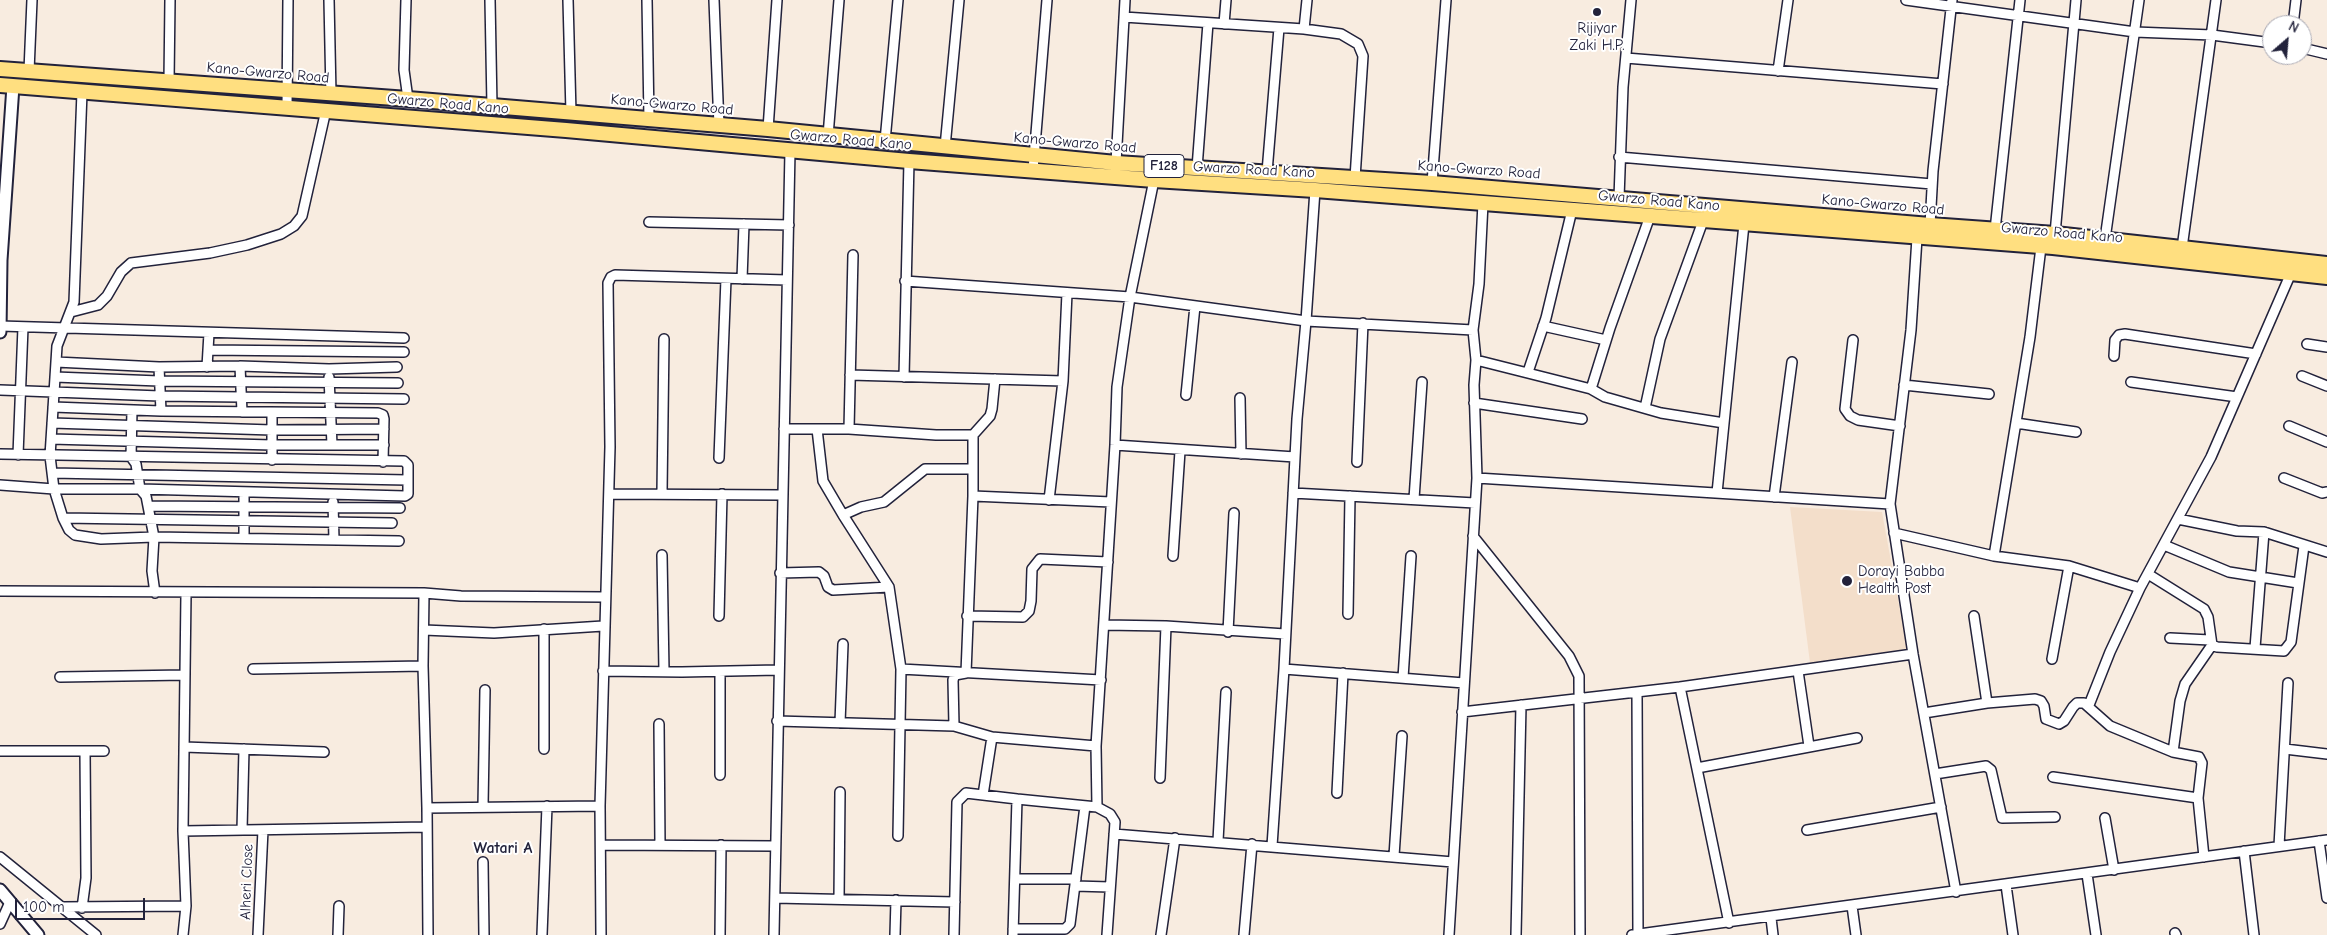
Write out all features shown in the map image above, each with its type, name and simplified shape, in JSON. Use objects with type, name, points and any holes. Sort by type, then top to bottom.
[{"type":"main road","name":"Kano-Gwarzo Road","points":[[0,69],[408,99],[768,129],[1116,163],[1432,183],[1618,198],[1837,224],[1930,226],[2055,234],[2327,264]]},
{"type":"main road","name":"Gwarzo Road Kano","points":[[6,85],[1154,180],[1315,190],[1744,224],[1837,224],[1917,238],[2041,247],[2327,277]]},
{"type":"street","points":[[29,71],[32,0]]},
{"type":"street","points":[[170,0],[170,81]]},
{"type":"street","points":[[287,107],[288,0]]},
{"type":"street","points":[[329,0],[331,94]]},
{"type":"street","points":[[406,0],[404,70],[408,99]]},
{"type":"street","points":[[490,0],[492,106]]},
{"type":"street","points":[[568,0],[571,113]]},
{"type":"street","points":[[647,0],[649,119]]},
{"type":"street","points":[[714,0],[719,126]]},
{"type":"street","points":[[768,129],[777,0]]},
{"type":"street","points":[[828,136],[839,0]]},
{"type":"street","points":[[884,141],[898,0]]},
{"type":"street","points":[[945,147],[958,0]]},
{"type":"street","points":[[1033,170],[1047,0]]},
{"type":"street","points":[[1116,163],[1125,0]]},
{"type":"street","points":[[1224,24],[1226,0]]},
{"type":"street","points":[[1304,29],[1306,0]]},
{"type":"street","points":[[1432,183],[1446,0]]},
{"type":"street","points":[[1618,198],[1619,157],[1631,0]]},
{"type":"street","points":[[1778,70],[1788,0]]},
{"type":"street","points":[[1906,0],[1952,3],[2018,16],[2135,32],[2212,35],[2262,42]]},
{"type":"street","points":[[1995,230],[2020,0]]},
{"type":"street","points":[[2055,234],[2076,0]]},
{"type":"street","points":[[2105,239],[2138,0]]},
{"type":"street","points":[[2182,248],[2216,0]]},
{"type":"street","points":[[2294,15],[2296,0]]},
{"type":"street","points":[[1930,226],[1932,184],[1952,3]]},
{"type":"street","points":[[1124,17],[1304,29],[1341,34],[1358,44],[1363,56],[1355,178]]},
{"type":"street","points":[[1197,168],[1208,23]]},
{"type":"street","points":[[1267,172],[1279,28]]},
{"type":"street","points":[[2312,50],[2327,54]]},
{"type":"street","points":[[1626,58],[1943,84]]},
{"type":"street","points":[[0,332],[6,85]]},
{"type":"street","points":[[82,92],[74,302],[65,329],[60,336],[54,377],[50,456],[54,489],[63,518],[69,530],[75,535],[101,539],[154,537],[399,541]]},
{"type":"street","points":[[71,312],[98,305],[107,296],[122,272],[131,264],[210,253],[272,236],[294,226],[302,216],[326,110]]},
{"type":"street","points":[[774,935],[790,151]]},
{"type":"street","points":[[1619,157],[1932,184]]},
{"type":"street","points":[[904,377],[909,161]]},
{"type":"street","points":[[1097,807],[1096,746],[1117,388],[1130,297],[1154,180]]},
{"type":"street","points":[[1272,846],[1284,669],[1295,457],[1315,190]]},
{"type":"street","points":[[1449,935],[1476,503],[1474,403],[1476,360],[1473,330],[1479,284],[1483,203]]},
{"type":"street","points":[[1528,372],[1543,326],[1572,210]]},
{"type":"street","points":[[1591,389],[1606,340],[1650,216]]},
{"type":"street","points":[[1645,408],[1660,339],[1704,221]]},
{"type":"street","points":[[649,222],[788,224]]},
{"type":"street","points":[[742,280],[744,224]]},
{"type":"street","points":[[1717,494],[1744,224]]},
{"type":"street","points":[[1917,238],[1900,426],[1890,504],[1913,654],[1956,892]]},
{"type":"street","points":[[1994,556],[2036,300],[2041,247]]},
{"type":"street","points":[[849,429],[853,255]]},
{"type":"street","points":[[2089,705],[2110,652],[2140,588],[2211,457],[2291,273]]},
{"type":"street","points":[[603,935],[600,806],[603,626],[609,494],[608,282],[611,277],[616,275],[787,280]]},
{"type":"street","points":[[719,458],[726,279]]},
{"type":"street","points":[[905,281],[1130,297],[1306,321],[1363,322],[1473,330]]},
{"type":"street","points":[[1049,500],[1063,381],[1067,293]]},
{"type":"street","points":[[1186,395],[1196,306]]},
{"type":"street","points":[[1357,462],[1363,322]]},
{"type":"street","points":[[0,326],[404,338]]},
{"type":"street","points":[[1543,326],[1606,340]]},
{"type":"street","points":[[18,455],[23,327]]},
{"type":"street","points":[[207,366],[209,333]]},
{"type":"street","points":[[2114,356],[2116,340],[2119,335],[2125,334],[2256,354]]},
{"type":"street","points":[[662,492],[664,339]]},
{"type":"street","points":[[1853,340],[1845,409],[1850,416],[1858,420],[1900,426]]},
{"type":"street","points":[[2307,344],[2327,347]]},
{"type":"street","points":[[208,350],[404,352]]},
{"type":"street","points":[[1476,360],[1591,389],[1605,397],[1645,408],[1724,423]]},
{"type":"street","points":[[56,362],[159,367],[240,366],[329,369],[398,367]]},
{"type":"street","points":[[1774,497],[1792,362]]},
{"type":"street","points":[[240,366],[242,412]]},
{"type":"street","points":[[159,367],[161,411]]},
{"type":"street","points":[[329,369],[332,445]]},
{"type":"street","points":[[850,375],[1063,381]]},
{"type":"street","points":[[2302,376],[2327,386]]},
{"type":"street","points":[[54,377],[159,381],[398,383]]},
{"type":"street","points":[[966,673],[973,496],[973,435],[990,416],[995,379]]},
{"type":"street","points":[[1414,499],[1422,382]]},
{"type":"street","points":[[2131,382],[2237,396]]},
{"type":"street","points":[[1904,385],[1989,394]]},
{"type":"street","points":[[0,390],[160,396],[404,399]]},
{"type":"street","points":[[1240,398],[1241,454]]},
{"type":"street","points":[[1474,403],[1582,418]]},
{"type":"street","points":[[53,407],[161,411],[378,414],[383,415],[384,462]]},
{"type":"street","points":[[132,410],[131,457],[136,464],[140,489],[146,496],[151,520],[154,537],[152,571],[156,593]]},
{"type":"street","points":[[272,413],[272,460]]},
{"type":"street","points":[[52,423],[272,430],[384,429]]},
{"type":"street","points":[[2016,423],[2076,432]]},
{"type":"street","points":[[2289,426],[2327,442]]},
{"type":"street","points":[[784,429],[849,429],[936,435],[973,435]]},
{"type":"street","points":[[817,429],[823,481],[889,587],[901,669],[898,836]]},
{"type":"street","points":[[51,440],[272,445],[384,445]]},
{"type":"street","points":[[1115,445],[1180,451],[1295,457]]},
{"type":"street","points":[[1172,556],[1180,451]]},
{"type":"street","points":[[0,454],[407,462],[408,494],[405,496],[140,489],[54,489],[0,485]]},
{"type":"street","points":[[844,515],[861,507],[884,502],[925,469],[973,469]]},
{"type":"street","points":[[52,473],[407,480]]},
{"type":"street","points":[[1477,478],[1890,504]]},
{"type":"street","points":[[2284,478],[2322,493],[2327,492]]},
{"type":"street","points":[[244,492],[244,538]]},
{"type":"street","points":[[609,494],[662,492],[782,495]]},
{"type":"street","points":[[1293,493],[1476,503]]},
{"type":"street","points":[[333,494],[334,540]]},
{"type":"street","points":[[719,616],[722,494]]},
{"type":"street","points":[[973,496],[1111,502]]},
{"type":"street","points":[[1348,614],[1350,496]]},
{"type":"street","points":[[148,506],[400,508]]},
{"type":"street","points":[[1228,632],[1234,513]]},
{"type":"street","points":[[63,518],[392,523]]},
{"type":"street","points":[[2178,519],[2237,530],[2264,532],[2327,552]]},
{"type":"street","points":[[2255,648],[2264,532]]},
{"type":"street","points":[[1894,533],[1994,556],[2069,566],[2140,588]]},
{"type":"street","points":[[1473,536],[1569,656],[1579,676],[1580,935]]},
{"type":"street","points":[[2164,545],[2229,572],[2298,584]]},
{"type":"street","points":[[2170,638],[2211,642],[2217,647],[2284,651],[2291,642],[2304,546]]},
{"type":"street","points":[[662,555],[664,671]]},
{"type":"street","points":[[1403,678],[1410,556]]},
{"type":"street","points":[[967,616],[1023,617],[1029,611],[1031,601],[1032,569],[1040,559],[1108,562]]},
{"type":"street","points":[[2052,659],[2069,566]]},
{"type":"street","points":[[780,573],[819,572],[824,576],[828,587],[833,590],[889,587]]},
{"type":"street","points":[[2148,574],[2204,609],[2208,617],[2211,642],[2185,684],[2180,701],[2173,752]]},
{"type":"street","points":[[0,592],[186,594],[424,593],[461,596],[605,596]]},
{"type":"street","points":[[424,593],[423,666],[428,935]]},
{"type":"street","points":[[183,935],[186,906],[183,831],[186,594]]},
{"type":"street","points":[[1974,616],[1987,703]]},
{"type":"street","points":[[1104,625],[1166,626],[1228,632],[1285,634]]},
{"type":"street","points":[[424,630],[494,632],[603,626]]},
{"type":"street","points":[[1160,778],[1166,626]]},
{"type":"street","points":[[544,629],[544,749]]},
{"type":"street","points":[[840,723],[843,644]]},
{"type":"street","points":[[1462,712],[1637,692],[1913,654]]},
{"type":"street","points":[[253,669],[423,666]]},
{"type":"street","points":[[901,669],[1101,680]]},
{"type":"street","points":[[1284,669],[1464,683]]},
{"type":"street","points":[[603,671],[720,672],[778,670]]},
{"type":"street","points":[[1798,671],[1809,746]]},
{"type":"street","points":[[720,672],[720,775]]},
{"type":"street","points":[[954,726],[953,680],[955,675],[966,673]]},
{"type":"street","points":[[1337,793],[1343,674]]},
{"type":"street","points":[[60,677],[185,675]]},
{"type":"street","points":[[2279,846],[2288,683]]},
{"type":"street","points":[[1680,686],[1728,923]]},
{"type":"street","points":[[483,806],[485,690]]},
{"type":"street","points":[[1218,841],[1226,692]]},
{"type":"street","points":[[1637,692],[1635,935],[1771,918],[2323,840],[2327,898]]},
{"type":"street","points":[[1924,713],[1987,703],[2035,699],[2041,701],[2044,706],[2046,719],[2059,724],[2064,721],[2077,704],[2089,705],[2110,726],[2173,752],[2192,754],[2199,757],[2202,763],[2198,798],[2204,857]]},
{"type":"street","points":[[1516,935],[1521,706]]},
{"type":"street","points":[[778,722],[954,726],[992,737],[1096,746]]},
{"type":"street","points":[[659,724],[660,845]]},
{"type":"street","points":[[1394,856],[1402,736]]},
{"type":"street","points":[[983,795],[992,737]]},
{"type":"street","points":[[1697,768],[1857,738]]},
{"type":"street","points":[[184,747],[324,752]]},
{"type":"street","points":[[242,830],[244,749]]},
{"type":"street","points":[[2285,749],[2327,754]]},
{"type":"street","points":[[82,908],[86,878],[85,750]]},
{"type":"street","points":[[0,751],[104,751]]},
{"type":"street","points":[[1935,774],[1986,766],[1991,770],[2002,818],[2055,817]]},
{"type":"street","points":[[2053,777],[2198,798]]},
{"type":"street","points":[[838,899],[840,792]]},
{"type":"street","points":[[954,935],[957,802],[966,793],[1097,807],[1110,814],[1115,822],[1107,935]]},
{"type":"street","points":[[1017,799],[1013,932],[1068,927],[1085,806]]},
{"type":"street","points":[[542,935],[547,806]]},
{"type":"street","points":[[427,808],[600,806]]},
{"type":"street","points":[[1807,830],[1941,808]]},
{"type":"street","points":[[2105,818],[2114,870]]},
{"type":"street","points":[[183,831],[427,827]]},
{"type":"street","name":"Alheri Close","points":[[258,935],[262,830]]},
{"type":"street","points":[[1114,834],[1218,841],[1453,862]]},
{"type":"street","points":[[1162,935],[1175,838]]},
{"type":"street","points":[[1244,935],[1252,844]]},
{"type":"street","points":[[601,845],[775,846]]},
{"type":"street","points":[[720,935],[721,845]]},
{"type":"street","points":[[2244,851],[2254,935]]},
{"type":"street","points":[[0,857],[96,935]]},
{"type":"street","points":[[483,862],[484,935]]},
{"type":"street","points":[[2087,874],[2096,935]]},
{"type":"street","points":[[1015,880],[1110,887]]},
{"type":"street","points":[[2006,885],[2013,935]]},
{"type":"street","points":[[0,890],[38,935]]},
{"type":"street","points":[[775,898],[955,902]]},
{"type":"street","points":[[895,935],[896,900]]},
{"type":"street","points":[[0,924],[10,902]]},
{"type":"street","points":[[63,907],[186,906]]},
{"type":"street","points":[[338,935],[339,906]]},
{"type":"street","points":[[1852,906],[1856,935]]},
{"type":"street","points":[[1771,918],[1773,935]]},
{"type":"shaded area","name":"Dorayi Babba Health Post","points":[[1790,507],[1882,512],[1907,649],[1810,663]]},
{"type":"place","name":"Rijiyar Zaki H.P.","points":[[1597,12]]},
{"type":"place","name":"Dorayi Babba Health Post","points":[[1847,581]]},
{"type":"district","name":"Watari A","points":[[503,848]]}]
